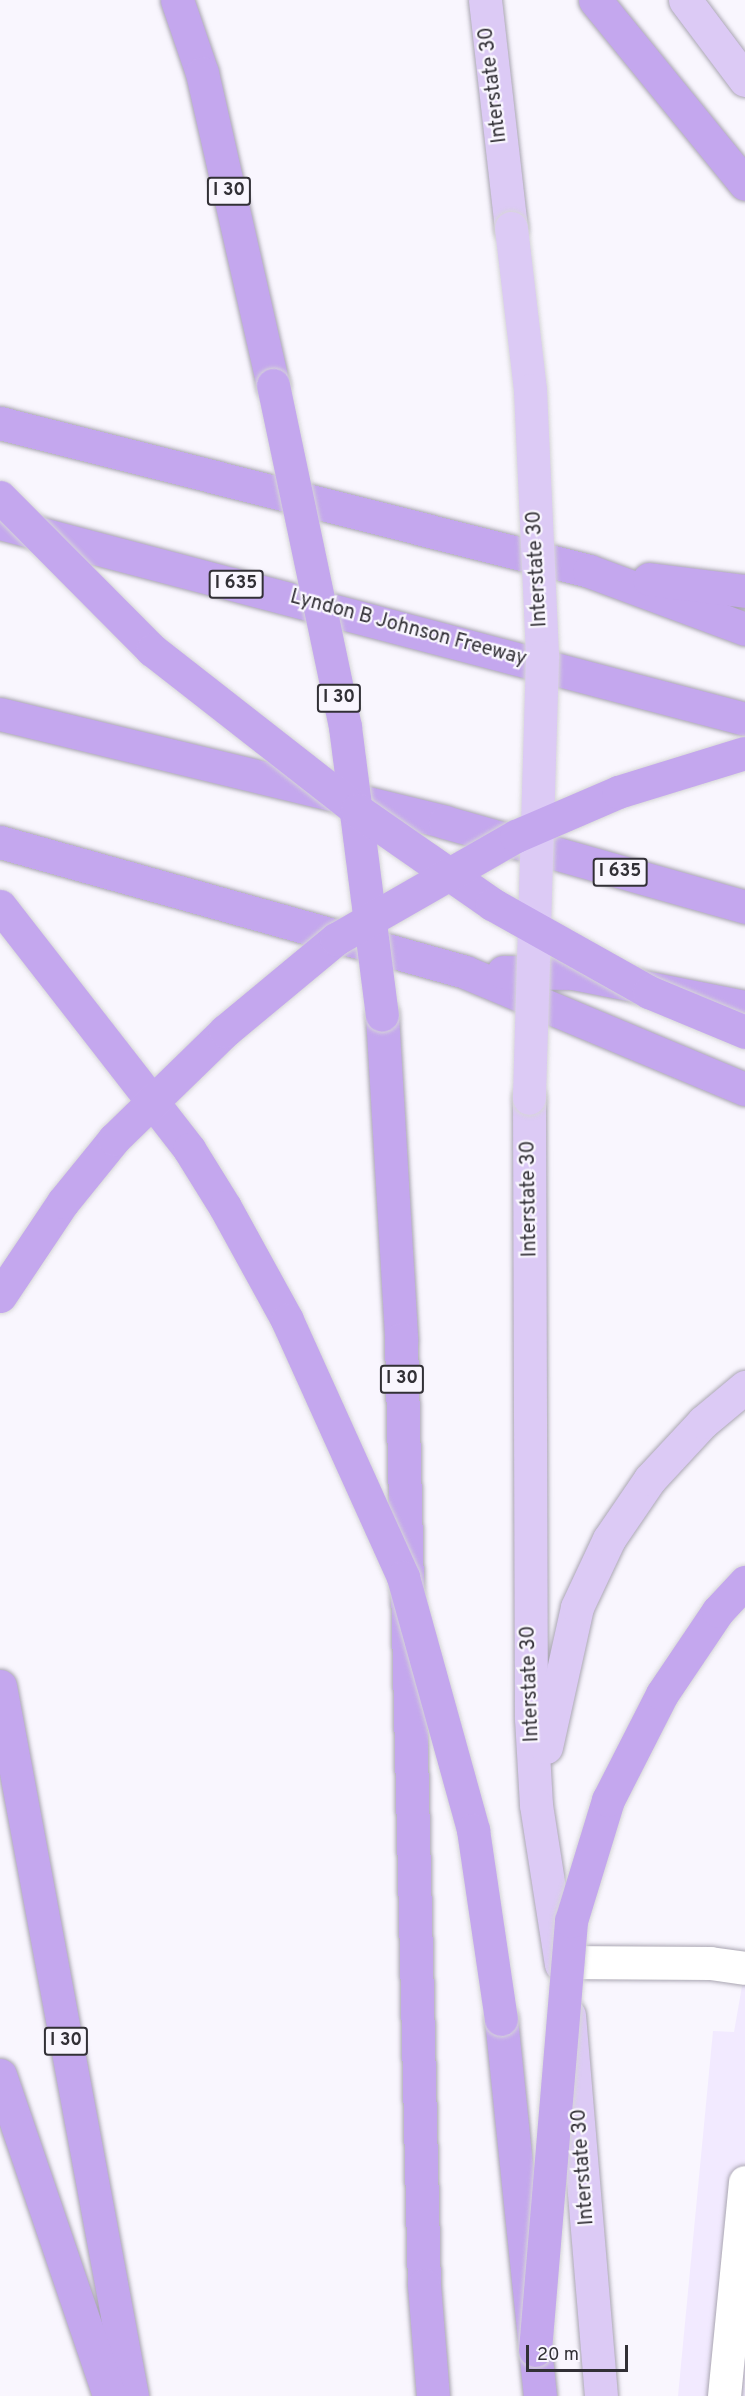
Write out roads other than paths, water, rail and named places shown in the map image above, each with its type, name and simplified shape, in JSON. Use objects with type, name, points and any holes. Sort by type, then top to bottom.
[{"type":"highway","name":"I 30","points":[[177,0],[202,73],[273,385],[345,727],[382,1015],[401,1339],[423,2262],[433,2396]]},
{"type":"highway","points":[[595,0],[745,184]]},
{"type":"highway","points":[[0,423],[589,571],[745,629]]},
{"type":"highway","points":[[0,496],[152,650],[357,810],[492,904],[649,992],[745,1032]]},
{"type":"highway","name":"Lyndon B Johnson Freeway","points":[[0,523],[745,719]]},
{"type":"highway","points":[[589,571],[745,591]]},
{"type":"highway","name":"I 635","points":[[0,714],[445,822],[745,907]]},
{"type":"highway","points":[[0,1296],[63,1202],[114,1138],[199,1054],[336,939],[516,836],[618,792],[745,753]]},
{"type":"highway","points":[[0,842],[465,972],[745,1089]]},
{"type":"highway","points":[[0,906],[189,1149],[225,1206],[287,1320],[404,1577],[473,1830],[501,2019],[540,2396]]},
{"type":"highway","points":[[465,972],[573,973],[745,1008]]},
{"type":"highway","points":[[535,2350],[572,1921],[608,1800],[662,1694],[718,1611],[745,1582]]},
{"type":"highway","name":"I 30","points":[[0,1686],[132,2396]]},
{"type":"highway","points":[[0,2075],[109,2396]]},
{"type":"main road","name":"Interstate 30","points":[[485,0],[530,390],[543,657],[529,1098],[532,1366],[527,1534],[536,1805],[575,2051],[601,2396]]},
{"type":"main road","points":[[685,0],[745,80]]},
{"type":"main road","points":[[536,1805],[558,1674],[577,1607],[609,1539],[650,1479],[703,1422],[745,1387]]},
{"type":"lane","points":[[561,1962],[710,1963],[745,1968]]},
{"type":"lane","points":[[724,2396],[745,2182]]}]
